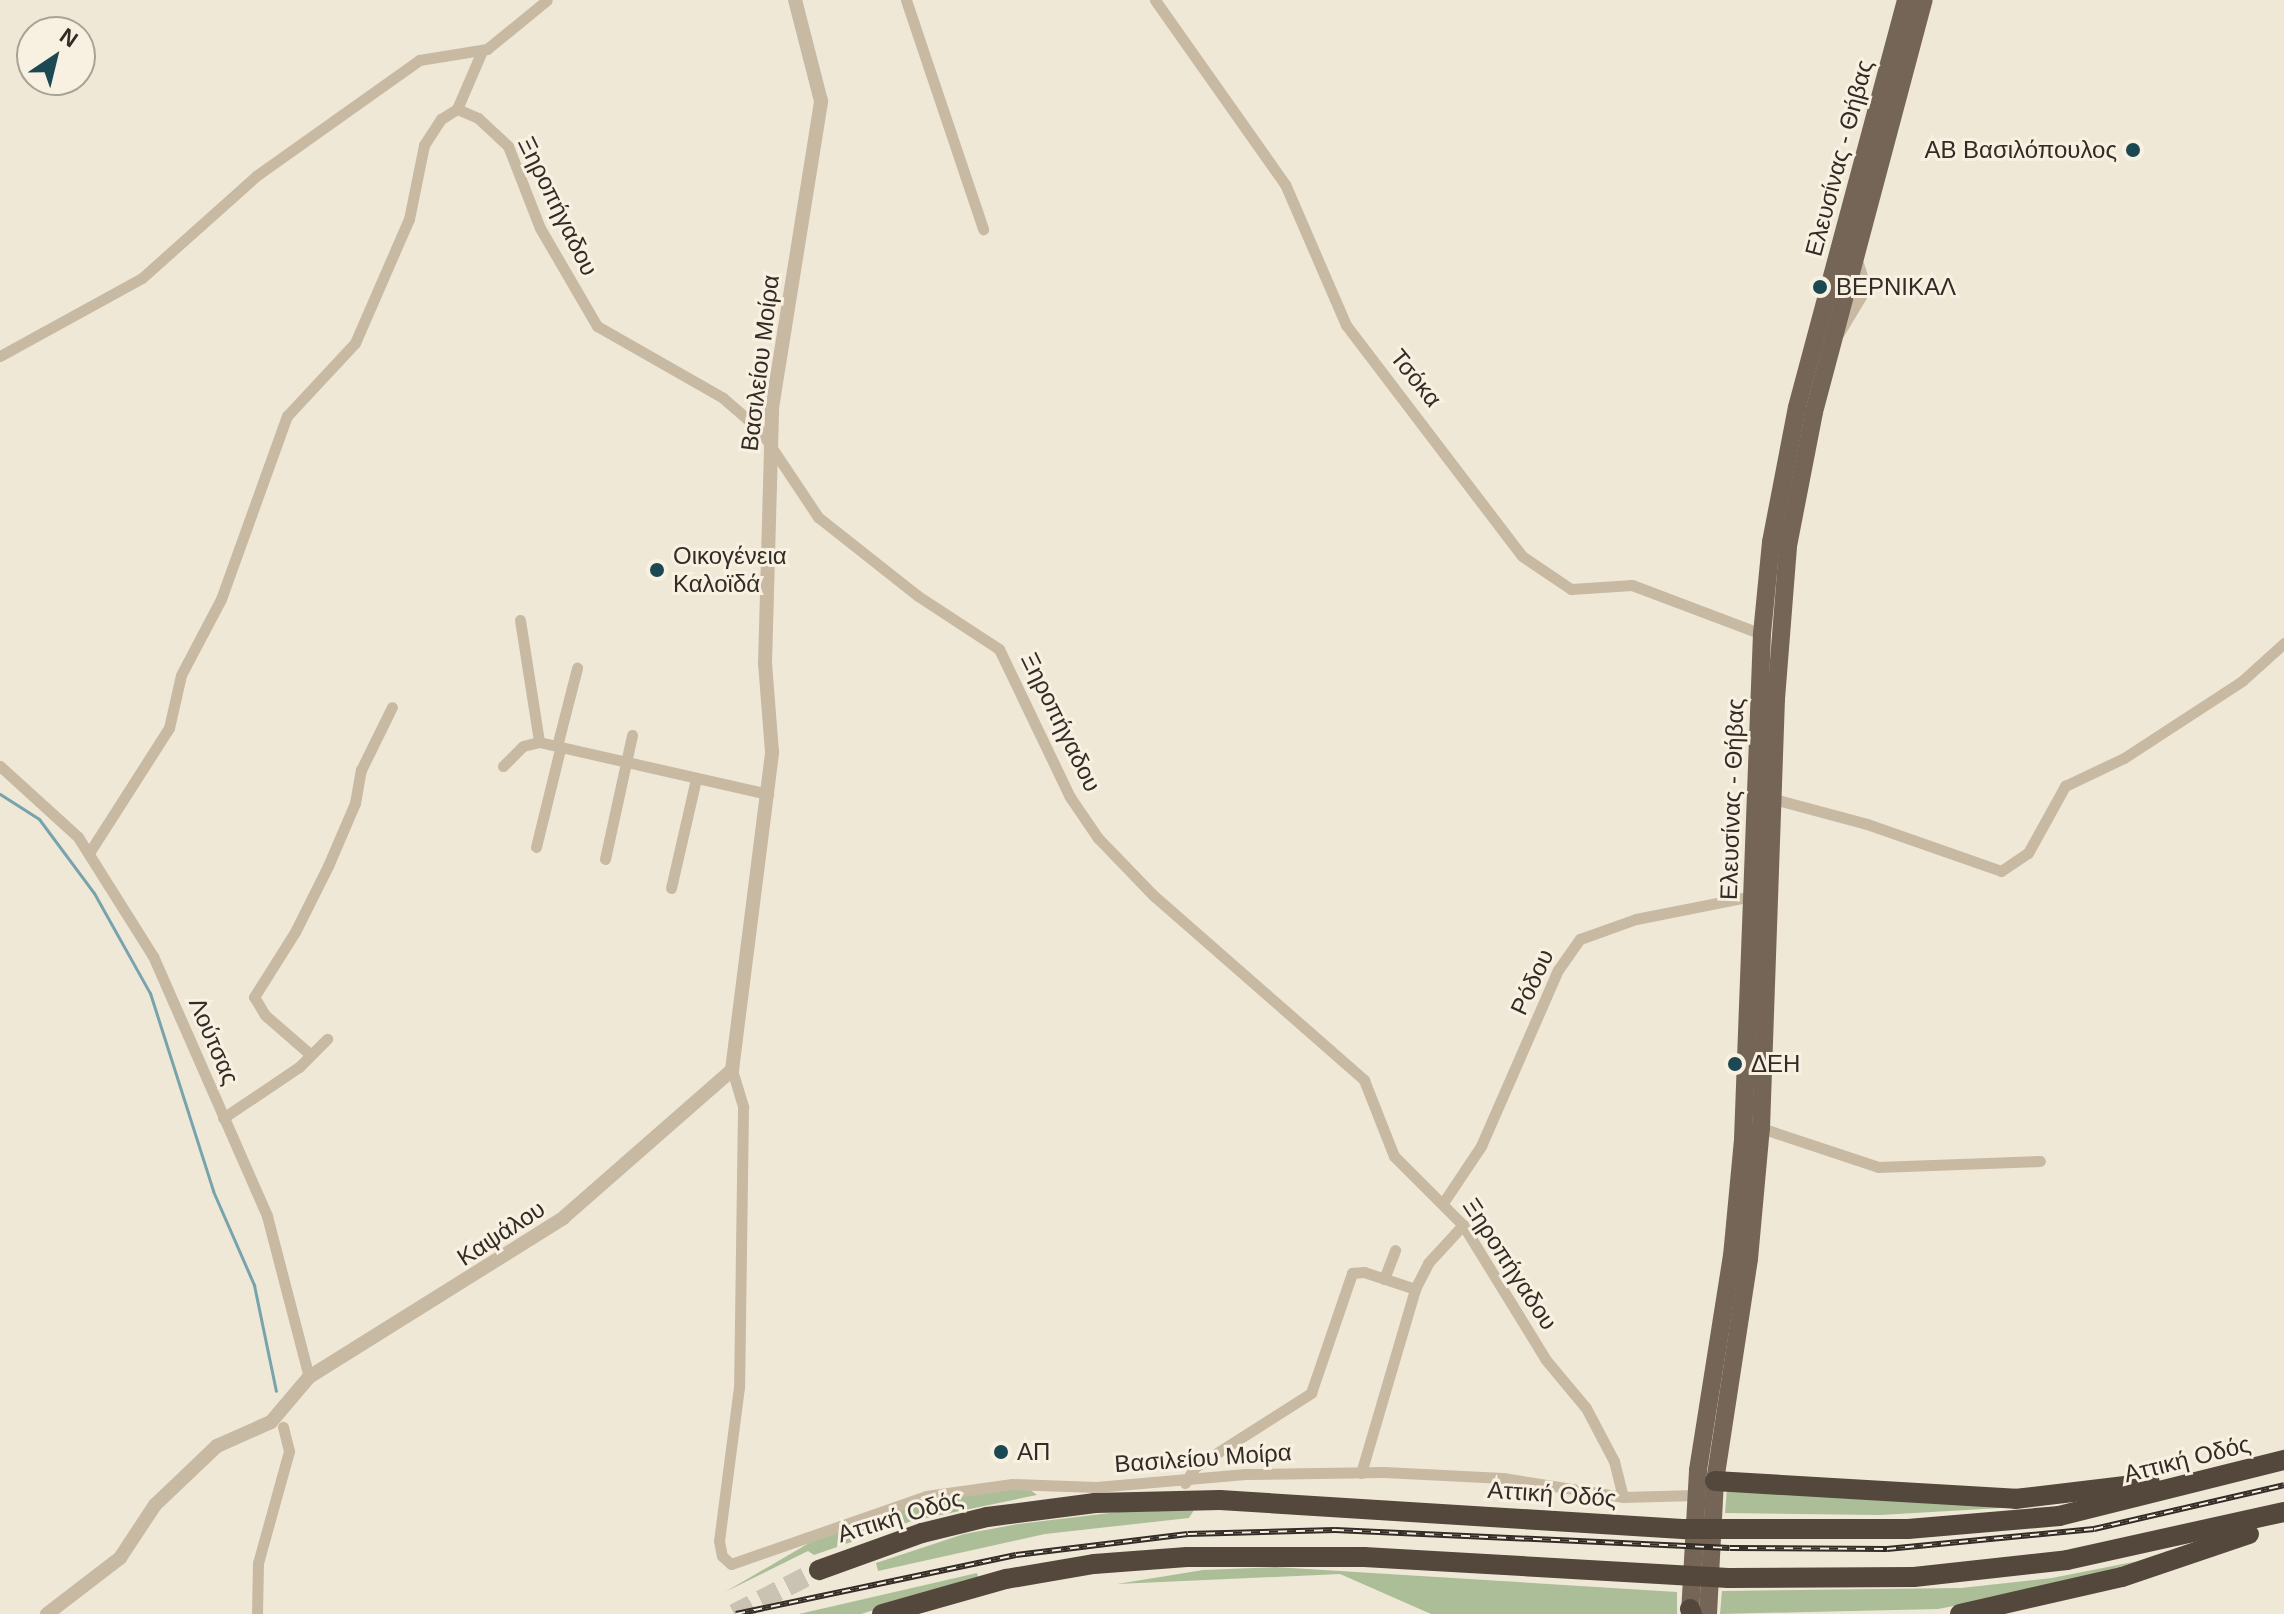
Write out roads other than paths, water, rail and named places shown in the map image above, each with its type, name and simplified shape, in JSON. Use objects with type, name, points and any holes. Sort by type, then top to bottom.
[{"type":"highway","name":"Αττική Οδός","points":[[819,1570],[922,1533],[987,1517],[1158,1499],[1686,1529],[1908,1529],[2059,1516],[2284,1460]]},
{"type":"highway","points":[[1715,1481],[2015,1499],[2195,1475],[2225,1477]]},
{"type":"highway","points":[[882,1614],[1006,1579],[1094,1564],[1187,1557],[1364,1557],[1728,1578],[1914,1577],[2067,1560],[2284,1512]]},
{"type":"highway","points":[[1960,1614],[2122,1577],[2284,1518]]},
{"type":"main road","name":"Ελευσίνας - Θήβας","points":[[1695,1613],[1749,1259],[1761,1128],[1762,634],[1771,542],[1788,444],[1906,0]]},
{"type":"main road","name":"Ελευσίνας - Θήβας","points":[[1764,798],[1788,546],[1805,449],[1924,0]]},
{"type":"main road","name":"Ελευσίνας - Θήβας","points":[[1695,1613],[1695,1495],[1738,1199],[1761,896]]},
{"type":"main road","points":[[1695,1495],[1715,1481]]},
{"type":"street","points":[[89,853],[169,728],[181,675],[221,599],[287,416],[355,343],[409,219],[424,145],[441,119],[457,109],[482,51],[547,0]]},
{"type":"street","name":"Βασιλείου Μοίρα","points":[[795,0],[821,101],[769,447],[765,664],[772,752],[732,1070],[743,1107],[739,1387],[720,1529],[720,1550],[726,1561],[745,1562],[850,1520],[949,1489],[1185,1483],[1245,1474],[1361,1473],[1471,1475],[1623,1497],[1695,1495]]},
{"type":"street","points":[[906,0],[983,229]]},
{"type":"street","name":"Τσόκα","points":[[1155,0],[1285,184],[1346,325],[1522,556],[1571,589],[1632,585],[1762,634]]},
{"type":"street","points":[[0,356],[142,278],[256,176],[419,60],[482,51]]},
{"type":"street","name":"Ξηροπήγαδου","points":[[457,109],[478,118],[508,146],[540,228],[597,326],[723,398],[760,430],[818,517],[931,606],[999,649],[1070,797],[1098,838],[1153,895],[1364,1080],[1394,1156],[1463,1225],[1546,1360],[1586,1408],[1614,1461],[1623,1497]]},
{"type":"street","points":[[520,620],[539,742]]},
{"type":"street","points":[[1764,798],[1867,824],[2001,871],[2028,853],[2065,786],[2124,758],[2242,681],[2284,643]]},
{"type":"street","points":[[536,847],[577,668]]},
{"type":"street","points":[[311,1055],[265,1015],[254,997],[295,932],[328,866],[350,819],[361,770],[392,707]]},
{"type":"street","points":[[605,859],[632,735]]},
{"type":"street","points":[[503,766],[523,746],[539,742],[768,794]]},
{"type":"street","name":"Λούτσας","points":[[0,766],[65,824],[89,853],[153,956],[267,1216],[309,1377]]},
{"type":"street","points":[[671,888],[696,779]]},
{"type":"street","name":"Ρόδου","points":[[1443,1203],[1481,1146],[1558,970],[1580,939],[1636,919],[1761,896]]},
{"type":"street","points":[[223,1118],[311,1055],[327,1039]]},
{"type":"street","name":"Καψάλου","points":[[282,1419],[309,1377],[563,1218],[732,1070]]},
{"type":"street","points":[[1761,1128],[1878,1167],[2040,1161]]},
{"type":"street","points":[[1361,1473],[1415,1289],[1428,1263],[1463,1225]]},
{"type":"street","points":[[1384,1279],[1395,1250]]},
{"type":"street","points":[[1185,1483],[1195,1467],[1222,1447],[1308,1397],[1352,1273],[1415,1289]]},
{"type":"street","points":[[47,1614],[120,1558],[155,1505],[194,1465],[217,1446],[282,1419],[289,1451],[258,1563],[257,1614]]},
{"type":"waterway","points":[[0,794],[39,819],[94,893],[150,993],[213,1191],[254,1285],[276,1391]]},
{"type":"tunnel","points":[[734,1614],[819,1570]]},
{"type":"railway","points":[[736,1614],[1016,1555],[1188,1534],[1335,1530],[1730,1548],[1887,1549],[2094,1529],[2284,1485]]},
{"type":"place","name":"ΑΒ Βασιλόπουλος","points":[[2133,150]]},
{"type":"place","name":"ΒΕΡΝΙΚΑΛ","points":[[1820,287]]},
{"type":"place","name":"Οικογένεια Καλοϊδά","points":[[657,570]]},
{"type":"place","name":"ΔΕΗ","points":[[1735,1064]]},
{"type":"place","name":"ΑΠ","points":[[1001,1452]]}]
